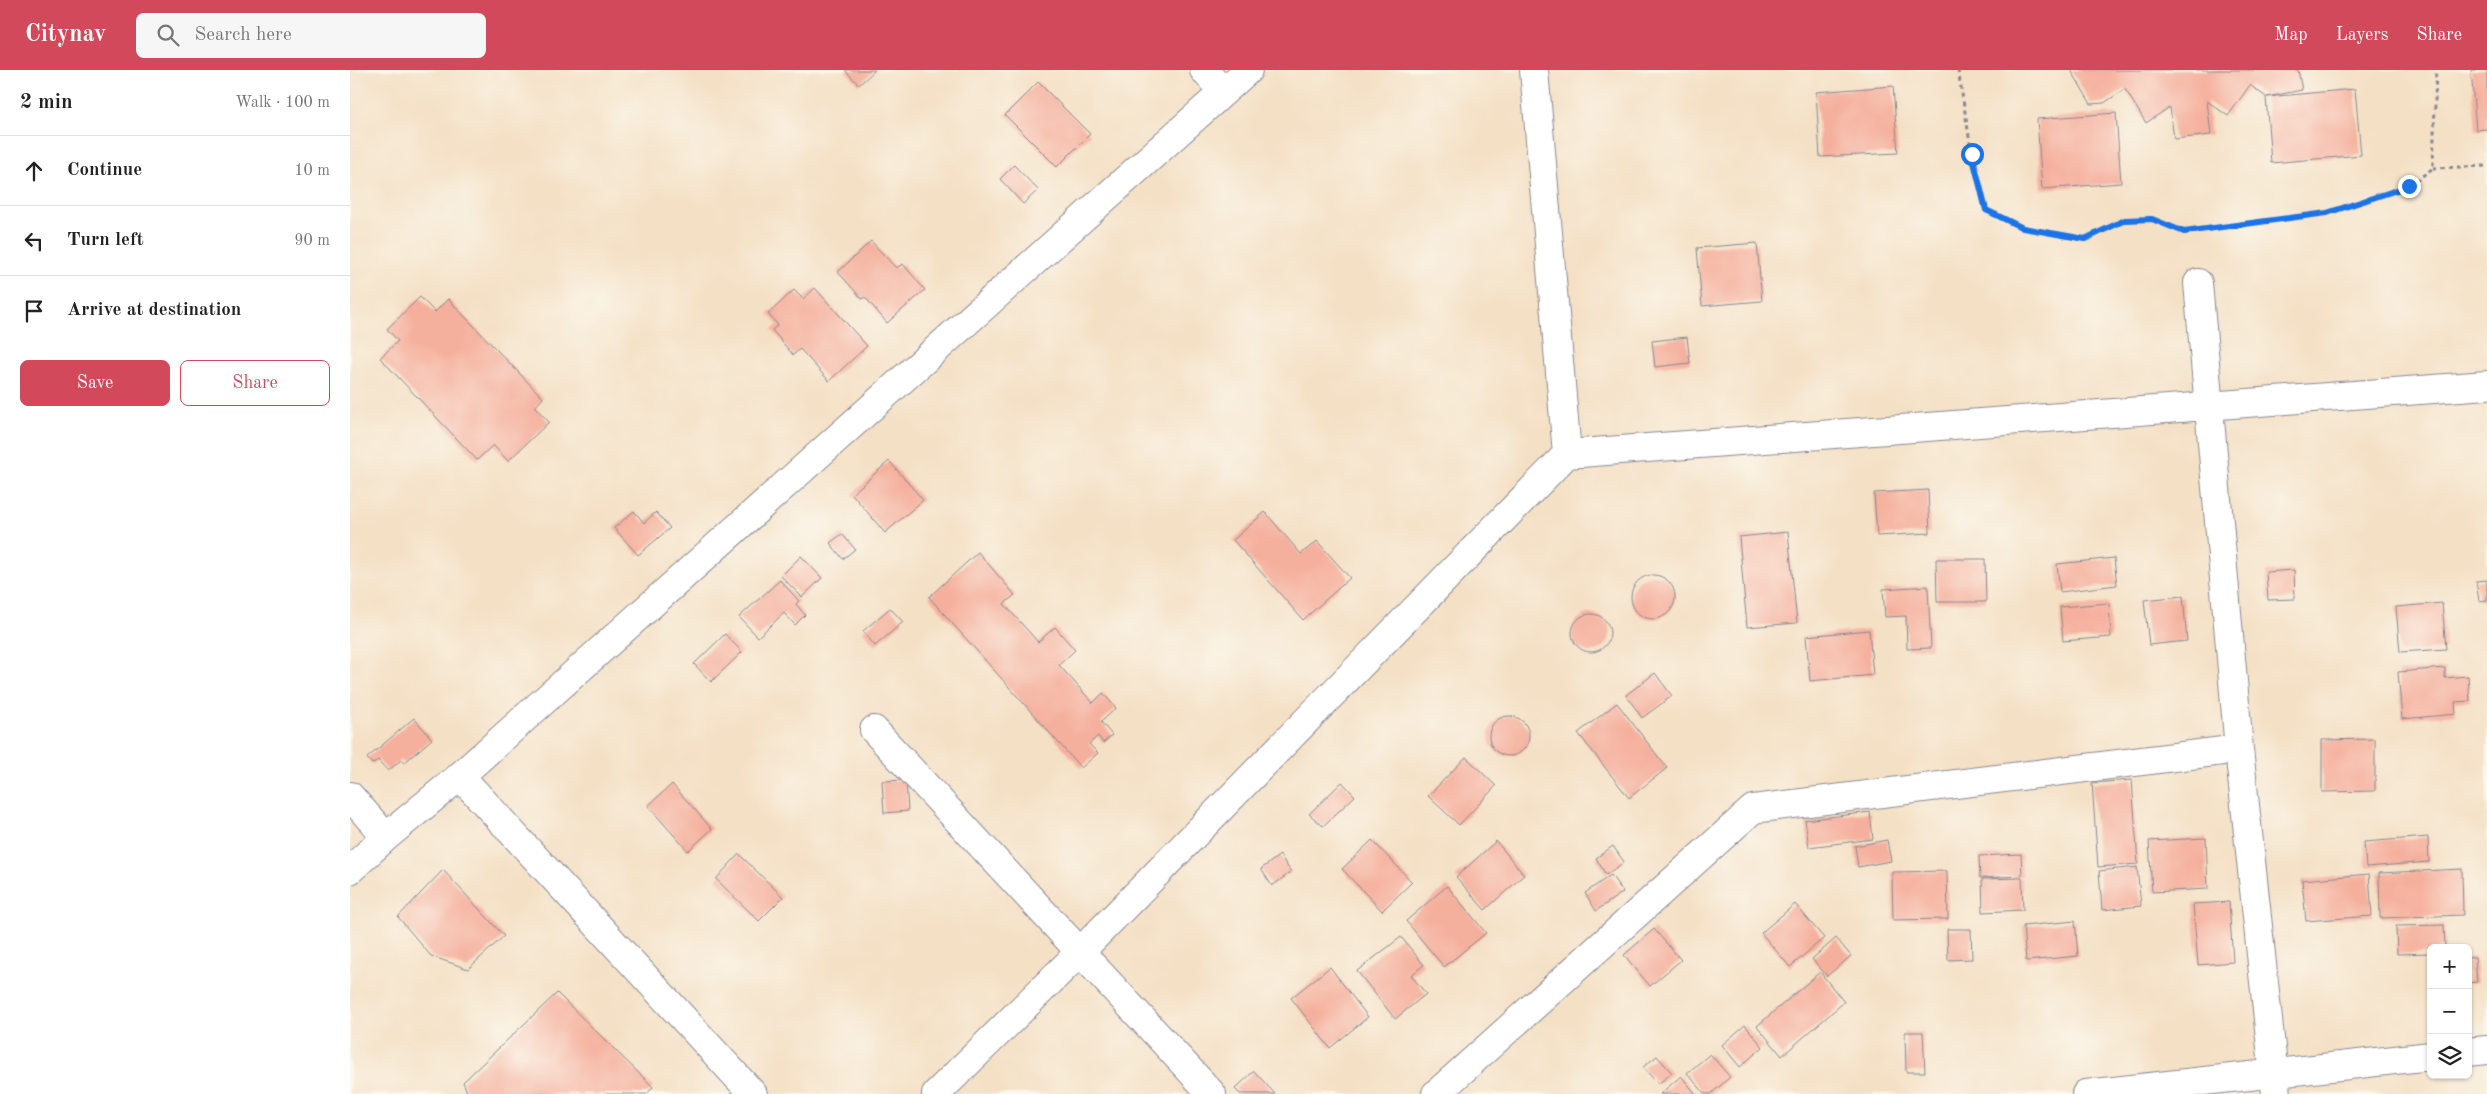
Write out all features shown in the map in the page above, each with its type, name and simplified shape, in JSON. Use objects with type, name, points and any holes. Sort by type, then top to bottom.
[{"type":"street","points":[[1204,70],[1224,92]]},
{"type":"street","points":[[350,870],[386,837],[460,776],[1248,70]]},
{"type":"street","points":[[1534,70],[1567,454]]},
{"type":"street","points":[[2198,284],[2239,749],[2274,1083]]},
{"type":"street","points":[[936,1094],[1080,952],[1567,454],[2487,385]]},
{"type":"street","points":[[874,730],[1212,1094]]},
{"type":"street","points":[[1436,1094],[1753,809],[2239,749]]},
{"type":"street","points":[[460,776],[753,1094]]},
{"type":"street","points":[[350,796],[386,837]]},
{"type":"street","points":[[2472,1052],[2487,1050]]},
{"type":"street","points":[[2086,1094],[2274,1083],[2427,1057]]},
{"type":"path","points":[[1958,70],[1972,154],[1986,210],[2023,228],[2085,239],[2125,220],[2152,219],[2184,232],[2327,213],[2409,186],[2433,168],[2487,166]]},
{"type":"path","points":[[2433,168],[2436,70]]},
{"type":"building","points":[[845,70],[875,70],[859,85]]},
{"type":"building","points":[[2071,70],[2298,70],[2302,90],[2267,97],[2355,89],[2361,155],[2271,163],[2266,97],[2250,85],[2228,116],[2207,101],[2211,135],[2174,139],[2170,107],[2146,123],[2125,89],[2104,103],[2091,104]]},
{"type":"building","points":[[2471,70],[2487,70],[2487,129],[2476,130]]},
{"type":"building","points":[[1038,82],[1090,134],[1057,167],[1005,115]]},
{"type":"building","points":[[1893,86],[1898,153],[1820,157],[1816,92]]},
{"type":"building","points":[[2116,113],[2121,183],[2042,189],[2037,119]]},
{"type":"building","points":[[1014,165],[1038,190],[1023,204],[1000,179]]},
{"type":"building","points":[[871,241],[896,268],[903,264],[925,290],[887,323],[865,297],[862,299],[838,272]]},
{"type":"building","points":[[1757,243],[1762,301],[1702,306],[1697,248]]},
{"type":"building","points":[[815,288],[867,346],[829,381],[800,349],[793,355],[772,330],[778,325],[768,314],[794,290],[803,299]]},
{"type":"building","points":[[420,297],[435,312],[448,299],[543,398],[535,407],[549,422],[508,461],[493,445],[477,460],[380,358],[398,341],[387,329]]},
{"type":"building","points":[[1687,337],[1690,363],[1655,367],[1652,341]]},
{"type":"building","points":[[889,461],[923,500],[885,533],[852,494]]},
{"type":"building","points":[[1928,490],[1930,533],[1877,536],[1874,493]]},
{"type":"building","points":[[634,511],[644,523],[656,512],[670,528],[638,555],[614,528]]},
{"type":"building","points":[[1265,512],[1301,554],[1317,541],[1350,578],[1303,620],[1233,540]]},
{"type":"building","points":[[1788,532],[1797,623],[1747,627],[1739,537]]},
{"type":"building","points":[[842,534],[855,549],[843,559],[830,543]]},
{"type":"building","points":[[978,552],[1015,595],[1004,604],[1038,642],[1055,627],[1075,650],[1059,665],[1093,703],[1103,693],[1116,708],[1101,722],[1112,735],[1103,743],[1098,736],[1089,744],[1098,753],[1081,768],[929,597]]},
{"type":"building","points":[[801,556],[822,578],[802,597],[781,576]]},
{"type":"building","points":[[2114,558],[2117,585],[2060,592],[2057,564]]},
{"type":"building","points":[[1936,559],[1985,559],[1986,602],[1937,602]]},
{"type":"building","points":[[2294,570],[2295,599],[2268,600],[2266,572]]},
{"type":"building","points":[[1657,575],[1669,581],[1674,589],[1674,605],[1669,613],[1661,618],[1649,619],[1637,613],[1632,605],[1631,593],[1637,581],[1645,576]]},
{"type":"building","points":[[780,580],[799,601],[796,604],[805,615],[795,625],[784,613],[758,637],[739,617]]},
{"type":"building","points":[[2487,580],[2487,600],[2479,601],[2476,581]]},
{"type":"building","points":[[1928,586],[1931,648],[1907,649],[1906,616],[1885,617],[1883,589]]},
{"type":"building","points":[[2183,596],[2187,641],[2149,645],[2144,600]]},
{"type":"building","points":[[2109,603],[2111,637],[2063,641],[2060,607]]},
{"type":"building","points":[[2442,603],[2446,649],[2400,652],[2396,607]]},
{"type":"building","points":[[890,608],[903,622],[875,646],[863,631]]},
{"type":"building","points":[[1591,614],[1605,619],[1610,633],[1605,647],[1591,652],[1577,647],[1572,633],[1577,619]]},
{"type":"building","points":[[1869,630],[1873,675],[1810,681],[1806,636]]},
{"type":"building","points":[[725,634],[742,652],[711,682],[694,664]]},
{"type":"building","points":[[2445,668],[2445,678],[2468,676],[2470,701],[2455,702],[2456,714],[2402,719],[2398,672]]},
{"type":"building","points":[[1655,673],[1672,696],[1642,718],[1626,695]]},
{"type":"building","points":[[1617,703],[1667,768],[1629,798],[1578,733]]},
{"type":"building","points":[[1509,716],[1523,722],[1529,736],[1523,750],[1509,756],[1495,750],[1489,736],[1495,722]]},
{"type":"building","points":[[414,718],[432,739],[404,763],[401,760],[388,771],[378,760],[372,764],[367,758]]},
{"type":"building","points":[[2375,739],[2375,791],[2322,792],[2322,740]]},
{"type":"building","points":[[1466,757],[1496,786],[1459,825],[1428,796]]},
{"type":"building","points":[[906,780],[908,811],[884,813],[882,781]]},
{"type":"building","points":[[2132,780],[2138,864],[2098,867],[2092,783]]},
{"type":"building","points":[[1342,782],[1355,796],[1323,826],[1309,814]]},
{"type":"building","points":[[672,784],[712,829],[688,851],[648,806]]},
{"type":"building","points":[[1870,812],[1873,839],[1809,847],[1805,820]]},
{"type":"building","points":[[2428,837],[2429,862],[2366,867],[2364,842]]},
{"type":"building","points":[[2206,838],[2208,889],[2152,892],[2149,841]]},
{"type":"building","points":[[1372,840],[1412,882],[1382,911],[1342,869]]},
{"type":"building","points":[[1887,840],[1891,861],[1858,867],[1855,846]]},
{"type":"building","points":[[1496,841],[1524,875],[1485,910],[1456,877]]},
{"type":"building","points":[[1613,846],[1624,862],[1606,875],[1596,858]]},
{"type":"building","points":[[739,854],[783,897],[759,921],[716,879]]},
{"type":"building","points":[[2021,854],[2022,876],[1980,878],[1979,856]]},
{"type":"building","points":[[1280,855],[1291,872],[1272,886],[1261,869]]},
{"type":"building","points":[[2137,867],[2141,906],[2102,910],[2099,871]]},
{"type":"building","points":[[2462,869],[2463,915],[2380,918],[2379,873]]},
{"type":"building","points":[[443,870],[504,936],[468,969],[431,956],[398,917]]},
{"type":"building","points":[[1947,871],[1948,919],[1893,920],[1892,872]]},
{"type":"building","points":[[2369,874],[2372,916],[2306,921],[2302,880]]},
{"type":"building","points":[[1611,875],[1623,892],[1596,911],[1585,893]]},
{"type":"building","points":[[2022,878],[2023,910],[1983,912],[1982,879]]},
{"type":"building","points":[[1447,886],[1486,933],[1444,967],[1406,921]]},
{"type":"building","points":[[2229,902],[2233,962],[2198,965],[2193,904]]},
{"type":"building","points":[[1795,904],[1824,938],[1790,967],[1761,933]]},
{"type":"building","points":[[2075,921],[2078,956],[2026,961],[2023,926]]},
{"type":"building","points":[[2444,925],[2445,944],[2427,944],[2427,953],[2397,954],[2396,926]]},
{"type":"building","points":[[1654,929],[1681,960],[1650,986],[1624,955]]},
{"type":"building","points":[[1947,929],[1971,929],[1972,959],[1948,960]]},
{"type":"building","points":[[1401,937],[1424,965],[1411,975],[1426,994],[1395,1019],[1357,971]]},
{"type":"building","points":[[1836,938],[1851,956],[1827,976],[1812,959]]},
{"type":"building","points":[[2472,957],[2475,957],[2477,982],[2472,983]]},
{"type":"building","points":[[1330,967],[1368,1017],[1330,1048],[1291,998]]},
{"type":"building","points":[[1820,972],[1844,1002],[1782,1056],[1757,1026]]},
{"type":"building","points":[[557,993],[653,1087],[647,1094],[468,1094],[463,1082]]},
{"type":"building","points":[[1745,1025],[1763,1047],[1740,1067],[1722,1045]]},
{"type":"building","points":[[1905,1032],[1923,1032],[1925,1072],[1906,1072]]},
{"type":"building","points":[[1710,1054],[1730,1077],[1711,1094],[1705,1094],[1687,1073]]},
{"type":"building","points":[[1657,1056],[1672,1073],[1658,1084],[1643,1067]]},
{"type":"building","points":[[1254,1071],[1275,1094],[1240,1094],[1235,1089]]},
{"type":"building","points":[[1681,1076],[1696,1094],[1660,1094]]},
{"type":"route","points":[[1972,154],[1986,210],[2023,228],[2085,239],[2125,220],[2152,219],[2184,232],[2327,213],[2409,186]]}]
